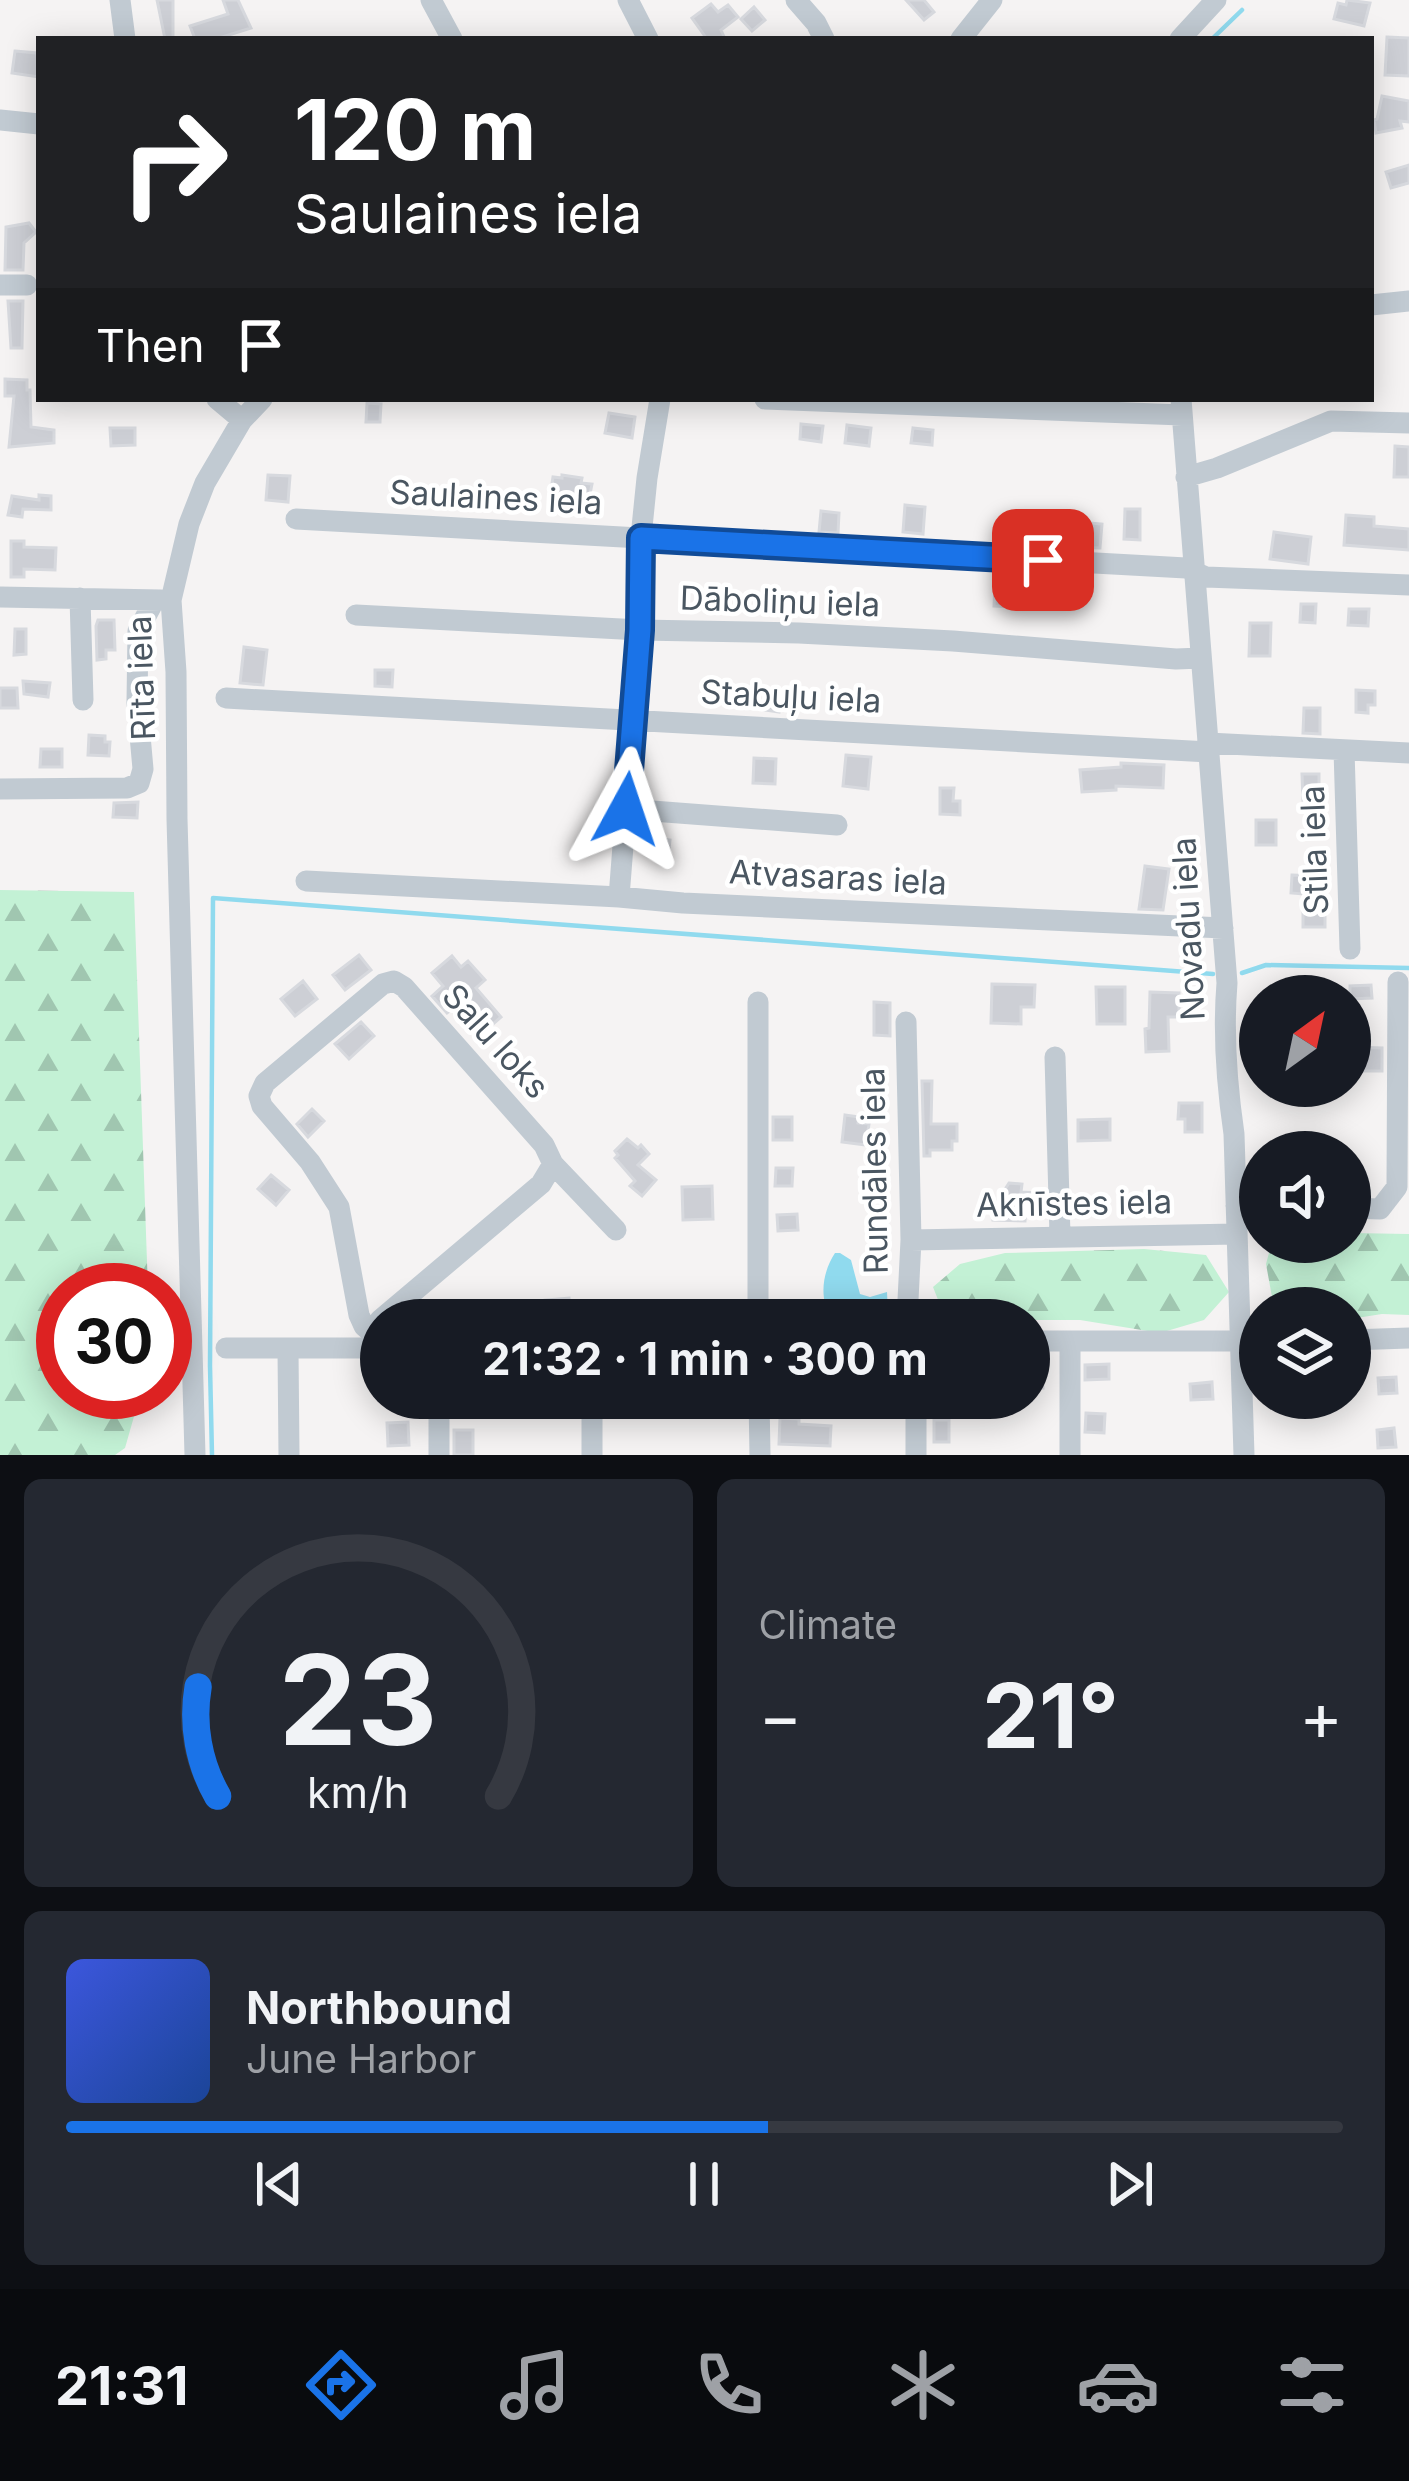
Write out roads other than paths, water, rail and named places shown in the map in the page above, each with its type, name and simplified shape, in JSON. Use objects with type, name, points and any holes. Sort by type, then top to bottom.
[{"type":"street","points":[[120,0],[125,36]]},
{"type":"street","points":[[431,0],[450,36]]},
{"type":"street","points":[[628,0],[646,36]]},
{"type":"street","points":[[796,0],[822,36]]},
{"type":"street","points":[[963,36],[992,0]]},
{"type":"street","points":[[1182,36],[1210,2]]},
{"type":"street","points":[[0,120],[36,124]]},
{"type":"street","points":[[0,285],[27,285]]},
{"type":"street","points":[[1374,305],[1409,301]]},
{"type":"street","points":[[221,402],[242,420]]},
{"type":"street","name":"Rīta iela","points":[[195,1455],[176,672],[163,600],[206,483],[242,420],[259,402]]},
{"type":"street","points":[[619,897],[640,630],[641,538],[659,402]]},
{"type":"street","points":[[921,402],[1182,407]]},
{"type":"street","name":"Novadu iela","points":[[1182,407],[1223,928],[1244,1287]]},
{"type":"street","points":[[1186,477],[1331,421],[1409,423]]},
{"type":"street","name":"Saulaines iela","points":[[296,519],[1186,568],[1206,577],[1409,585]]},
{"type":"street","points":[[0,597],[163,600]]},
{"type":"street","points":[[80,598],[82,700]]},
{"type":"street","points":[[0,789],[127,788],[140,783],[138,632],[163,600]]},
{"type":"street","name":"Dāboliņu iela","points":[[356,615],[865,636],[1201,658]]},
{"type":"street","name":"Stabuļu iela","points":[[226,698],[1208,748],[1409,753]]},
{"type":"street","name":"Stila iela","points":[[1345,750],[1350,949]]},
{"type":"street","points":[[626,809],[837,825]]},
{"type":"street","name":"Atvasaras iela","points":[[305,881],[1223,928]]},
{"type":"street","name":"Salu loks","points":[[360,1317],[339,1207],[259,1096],[265,1083],[383,984],[394,981],[404,987],[544,1145],[553,1164],[616,1230]]},
{"type":"street","points":[[1371,1209],[1380,1209],[1396,1187],[1399,982]]},
{"type":"street","points":[[758,1002],[758,1299]]},
{"type":"street","name":"Rundāles iela","points":[[906,1022],[908,1299]]},
{"type":"street","points":[[1055,1057],[1060,1236]]},
{"type":"street","points":[[404,1299],[542,1184],[553,1164]]},
{"type":"street","name":"Aknīstes iela","points":[[911,1240],[1238,1234]]},
{"type":"street","points":[[1371,1339],[1409,1338]]},
{"type":"street","points":[[1050,1341],[1239,1341]]},
{"type":"street","points":[[1070,1341],[1070,1455]]},
{"type":"street","points":[[226,1348],[287,1350],[360,1344]]},
{"type":"street","points":[[287,1350],[289,1455]]},
{"type":"street","points":[[439,1419],[439,1455]]},
{"type":"street","points":[[592,1419],[592,1455]]},
{"type":"street","points":[[759,1419],[760,1455]]},
{"type":"street","points":[[916,1419],[916,1455]]},
{"type":"street","name":"Novadu iela","points":[[1244,1455],[1246,1419]]},
{"type":"water","points":[[835,1253],[840,1253],[851,1260],[860,1294],[870,1297],[887,1292],[887,1299],[825,1299],[827,1269]]},
{"type":"waterway","points":[[1215,36],[1242,10]]},
{"type":"waterway","points":[[212,1455],[213,898],[1213,974]]},
{"type":"waterway","points":[[1242,973],[1266,965],[1409,968]]}]
